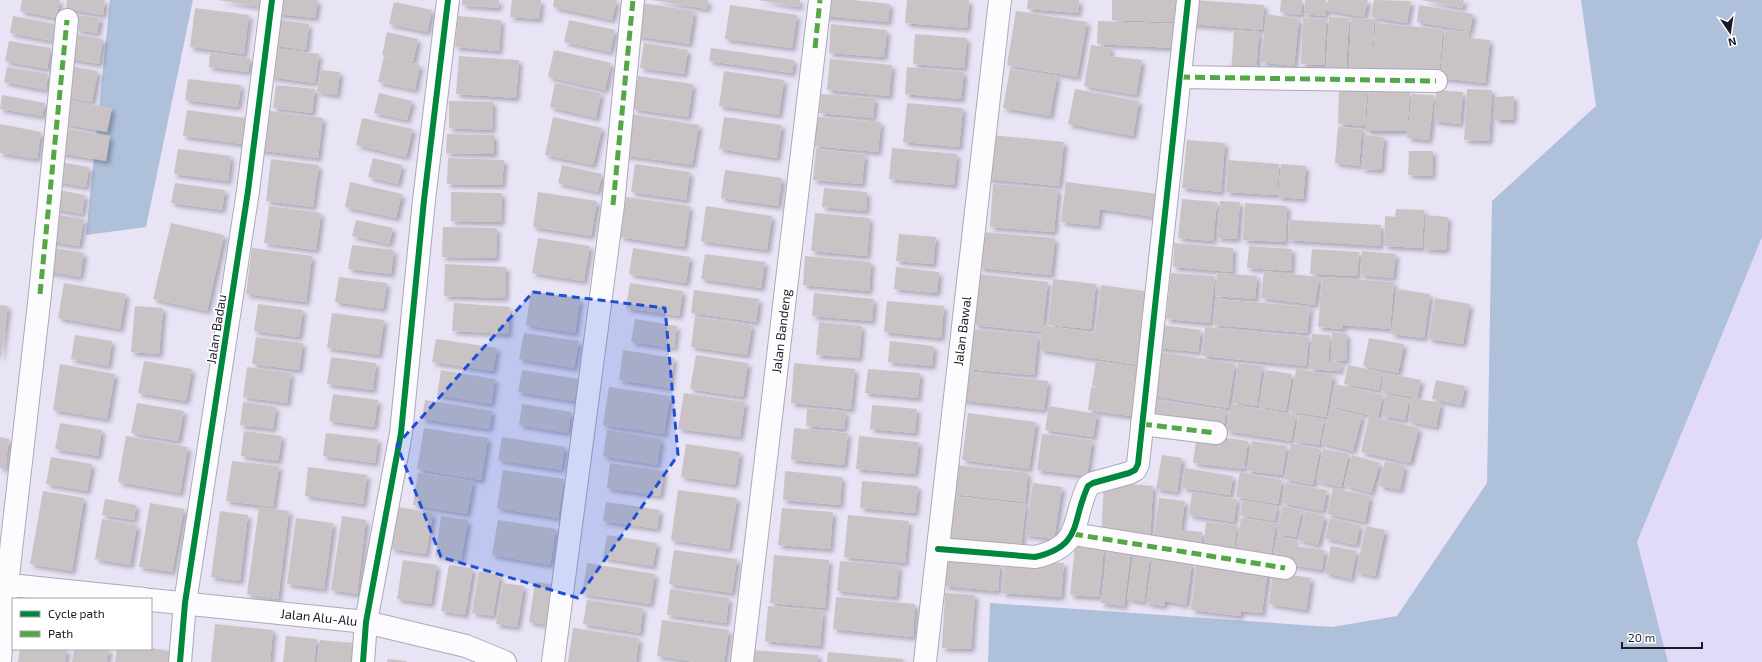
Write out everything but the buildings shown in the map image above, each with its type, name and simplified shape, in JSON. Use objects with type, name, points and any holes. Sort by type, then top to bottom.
[{"type":"street","name":"Jalan Badau","points":[[180,662],[185,603],[248,191],[272,0]]},
{"type":"street","points":[[363,662],[366,622],[401,433],[424,200],[448,0]]},
{"type":"street","points":[[553,662],[613,205],[633,0]]},
{"type":"street","name":"Jalan Bandeng","points":[[742,662],[820,0]]},
{"type":"street","name":"Jalan Bawal","points":[[926,662],[1000,0]]},
{"type":"street","points":[[938,549],[1035,557],[1057,549],[1066,543],[1073,534],[1088,486],[1093,483],[1130,473],[1135,470],[1138,464],[1188,0]]},
{"type":"street","points":[[0,660],[3,585],[40,294],[67,20]]},
{"type":"street","points":[[1180,77],[1436,81]]},
{"type":"street","points":[[1142,424],[1216,433]]},
{"type":"street","points":[[1073,534],[1285,568]]},
{"type":"street","points":[[3,585],[134,598]]},
{"type":"street","name":"Jalan Alu-Alu","points":[[152,600],[366,622],[466,646],[505,662]]},
{"type":"highlighted area","points":[[533,292],[665,308],[678,455],[578,598],[441,557],[397,445]]},
{"type":"shaded area","points":[[1762,0],[1762,662],[1629,662],[1598,462]]},
{"type":"water","points":[[110,0],[193,0],[146,227],[86,235]]},
{"type":"water","points":[[1581,0],[1762,0],[1762,237],[1637,542],[1668,662],[988,662],[990,603],[1332,627],[1397,616],[1487,483],[1492,201],[1596,106]]},
{"type":"marked path","points":[[613,205],[633,0]]},
{"type":"marked path","points":[[815,48],[820,0]]},
{"type":"marked path","points":[[40,294],[67,20]]},
{"type":"marked path","points":[[1180,77],[1436,81]]},
{"type":"marked path","points":[[1142,424],[1216,433]]},
{"type":"marked path","points":[[1073,534],[1285,568]]},
{"type":"cycle path","points":[[180,662],[185,603],[248,191],[272,0]]},
{"type":"cycle path","points":[[363,662],[366,622],[401,433],[424,200],[448,0]]},
{"type":"cycle path","points":[[938,549],[1035,557],[1050,552],[1061,546],[1073,531],[1088,486],[1093,483],[1129,473],[1135,470],[1138,464],[1188,0]]}]
